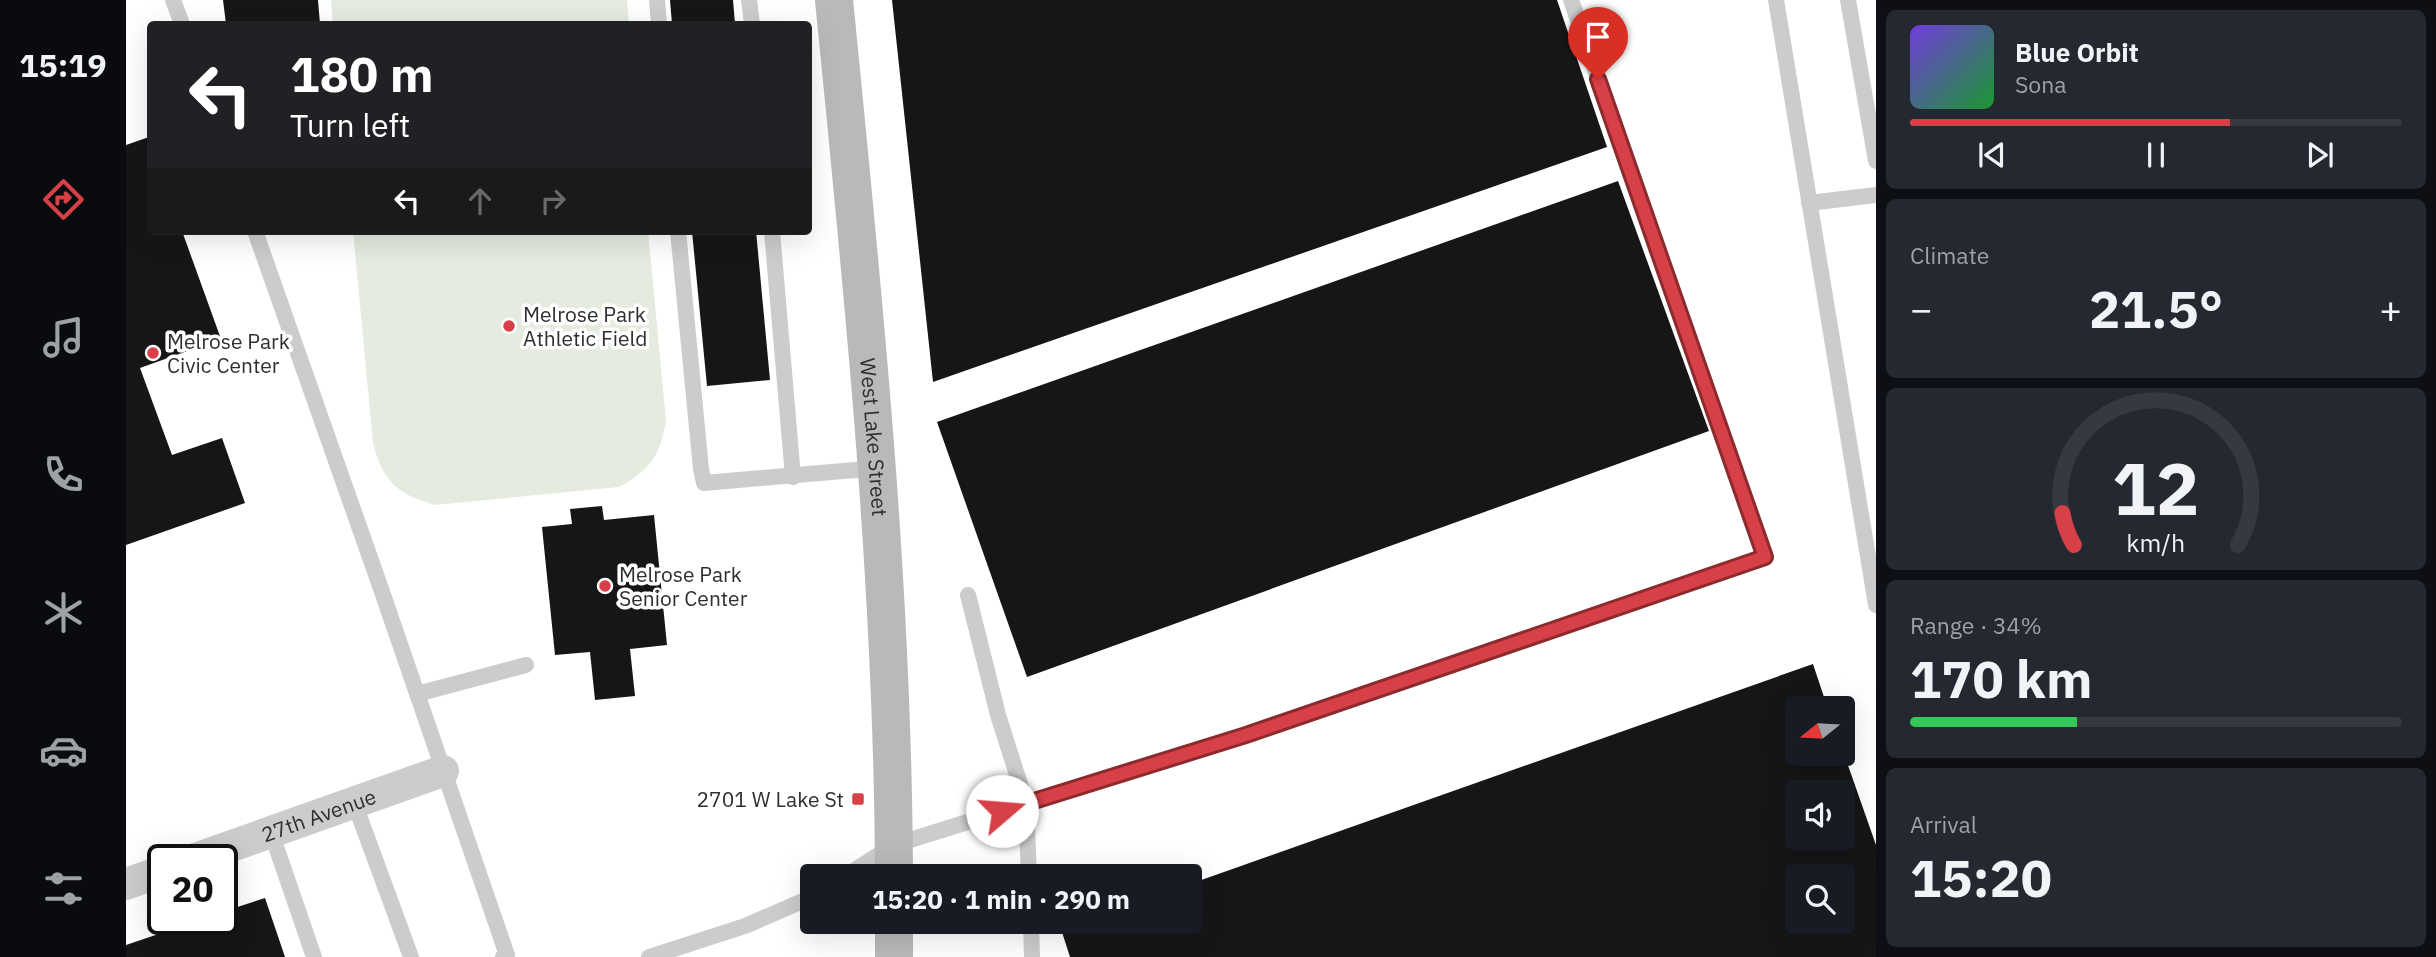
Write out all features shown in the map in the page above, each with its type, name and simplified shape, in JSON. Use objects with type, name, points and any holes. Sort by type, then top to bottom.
[{"type":"main road","name":"West Lake Street","points":[[834,0],[878,468],[894,861]]},
{"type":"main road","points":[[894,934],[894,957]]},
{"type":"street","name":"27th Avenue","points":[[237,844],[443,771]]},
{"type":"street","points":[[126,884],[147,877]]},
{"type":"lane","points":[[173,0],[180,21]]},
{"type":"lane","points":[[657,0],[659,21]]},
{"type":"lane","points":[[749,0],[752,21]]},
{"type":"lane","points":[[894,861],[1026,803],[1246,735],[1765,557],[1571,0]]},
{"type":"lane","points":[[1776,0],[1876,605]]},
{"type":"lane","points":[[1848,0],[1876,161]]},
{"type":"lane","points":[[1809,203],[1876,195]]},
{"type":"lane","points":[[256,235],[507,956],[503,957]]},
{"type":"lane","points":[[678,235],[701,470],[705,483],[878,468]]},
{"type":"lane","points":[[772,235],[793,477]]},
{"type":"lane","points":[[968,595],[998,715],[1026,803],[1028,864]]},
{"type":"lane","points":[[417,694],[526,666]]},
{"type":"lane","points":[[354,802],[411,957]]},
{"type":"lane","points":[[271,832],[314,957]]},
{"type":"lane","points":[[649,957],[745,926],[800,902]]},
{"type":"lane","points":[[1031,934],[1032,957]]},
{"type":"shaded area","points":[[331,0],[627,0],[629,21],[333,21]]},
{"type":"shaded area","name":"Melrose Park Athletic Field","points":[[353,235],[648,235],[666,420],[657,452],[639,474],[619,487],[435,505],[411,496],[394,485],[382,468],[373,443]]},
{"type":"building","points":[[223,0],[318,0],[320,21],[226,21]]},
{"type":"building","points":[[670,0],[733,0],[735,21],[672,21]]},
{"type":"building","points":[[892,0],[1557,0],[1607,147],[933,382]]},
{"type":"building","name":"Melrose Park Civic Center","points":[[147,138],[147,235],[183,235],[221,339],[140,368],[172,455],[222,438],[245,503],[126,545],[126,145]]},
{"type":"building","points":[[1618,181],[1709,431],[1027,677],[937,422]]},
{"type":"building","points":[[692,235],[756,235],[770,380],[707,386]]},
{"type":"building","name":"Melrose Park Senior Center","points":[[602,506],[604,520],[654,515],[667,645],[630,649],[635,696],[595,700],[590,652],[555,655],[542,527],[572,524],[570,509]]},
{"type":"building","points":[[1813,664],[1824,696],[1785,696],[1785,766],[1848,766],[1853,780],[1785,780],[1785,850],[1855,850],[1855,785],[1876,845],[1876,957],[1070,957],[1063,934],[1202,934],[1202,880]]},
{"type":"building","points":[[265,898],[285,957],[126,957],[126,945],[156,935],[238,935],[238,907]]},
{"type":"place","name":"Melrose Park Athletic Field","points":[[509,326]]},
{"type":"place","name":"Melrose Park Civic Center","points":[[153,353]]},
{"type":"place","name":"Melrose Park Senior Center","points":[[605,586]]},
{"type":"place","name":"2701 W Lake St","points":[[858,799]]},
{"type":"route","points":[[1002,811],[1246,735],[1765,557],[1598,79]]}]
